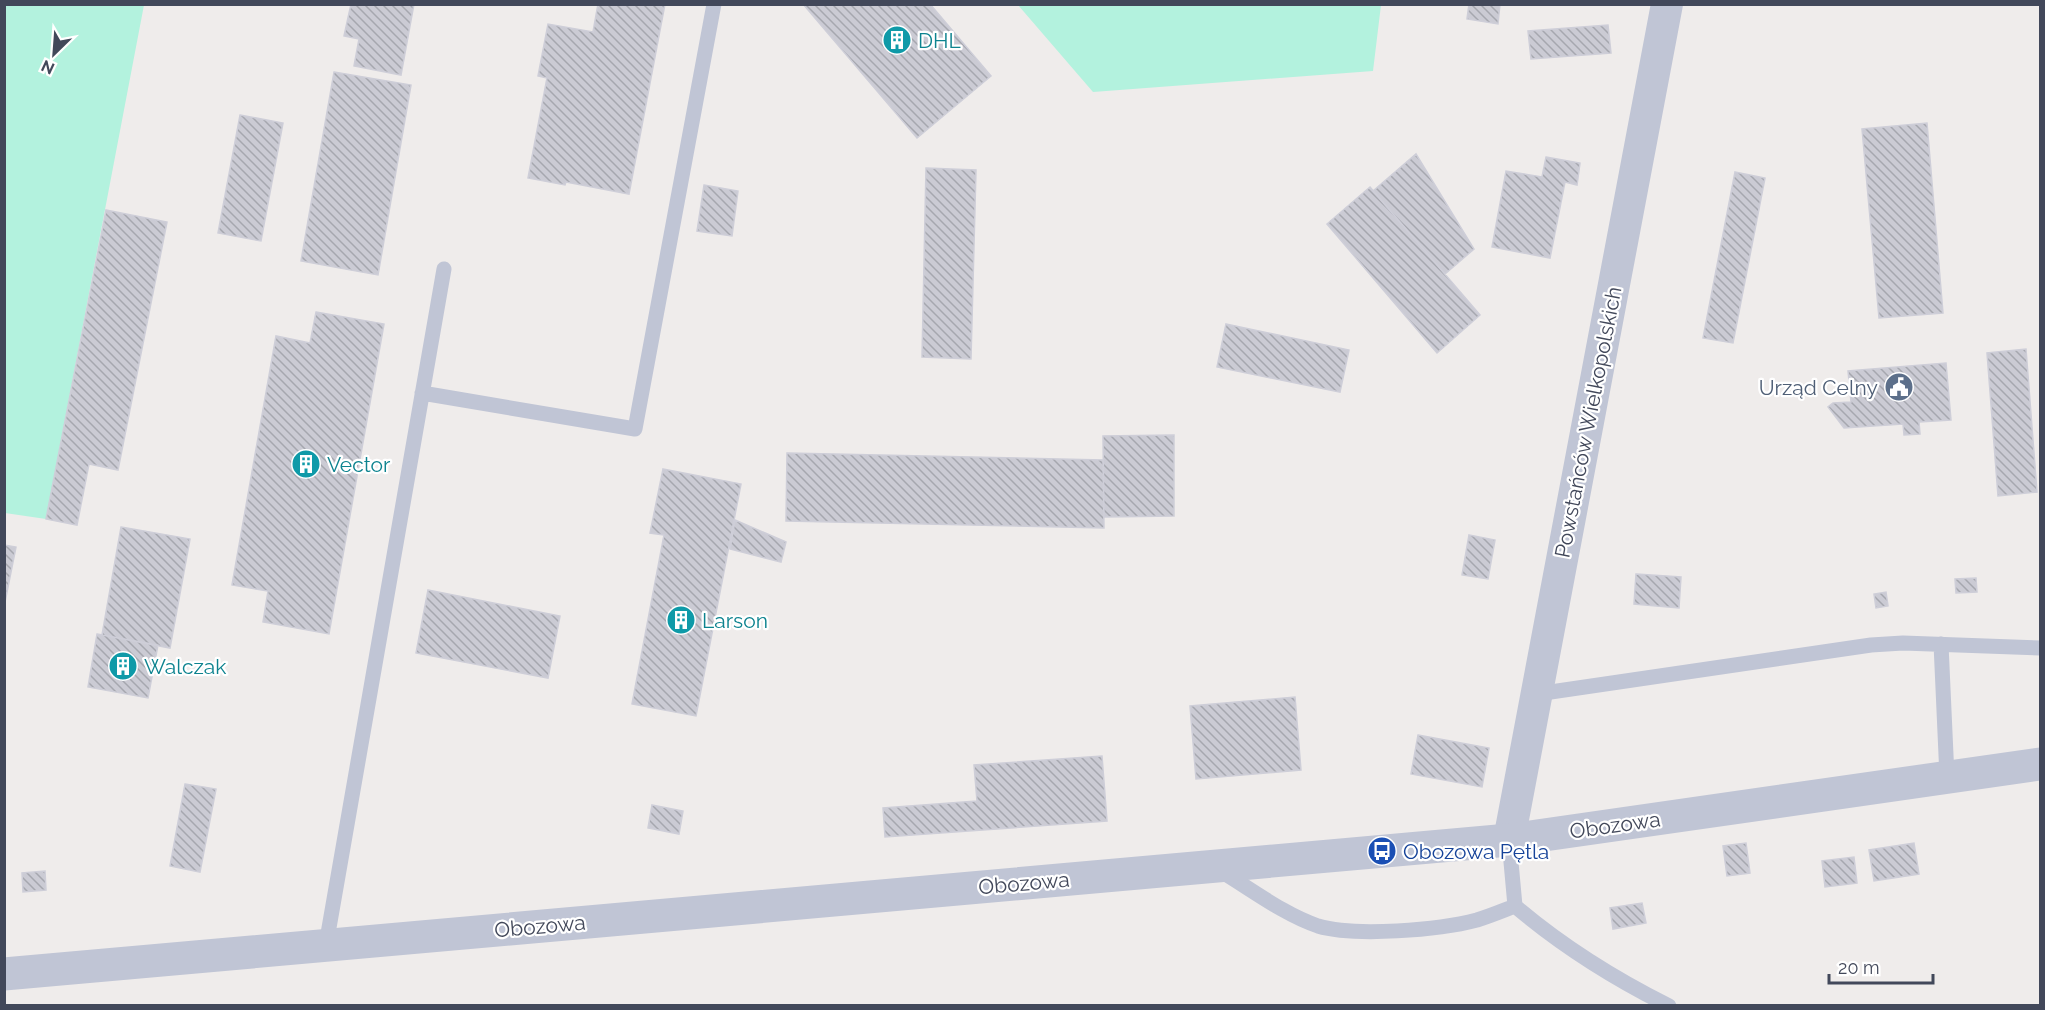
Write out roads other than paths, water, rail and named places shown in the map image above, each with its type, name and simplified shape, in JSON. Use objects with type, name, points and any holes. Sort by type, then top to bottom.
[{"type":"street","name":"Powstańców Wielkopolskich","points":[[1509,840],[1667,4]]},
{"type":"street","name":"Obozowa","points":[[4,974],[1509,840],[2040,764]]},
{"type":"lane","points":[[422,393],[635,429],[714,4]]},
{"type":"lane","points":[[327,945],[444,269]]},
{"type":"lane","points":[[1537,694],[1871,645],[1941,644],[2040,648]]},
{"type":"lane","points":[[1941,644],[1947,777]]},
{"type":"lane","points":[[1509,840],[1515,906],[1581,956],[1627,985],[1669,1005]]},
{"type":"lane","points":[[1212,866],[1296,916],[1340,932],[1450,925],[1477,920],[1515,906]]},
{"type":"place","name":"DHL","points":[[897,40]]},
{"type":"place","name":"Urząd Celny","points":[[1899,387]]},
{"type":"place","name":"Vector","points":[[306,464]]},
{"type":"place","name":"Larson","points":[[681,620]]},
{"type":"place","name":"Walczak","points":[[123,666]]},
{"type":"place","name":"Obozowa Pętla","points":[[1382,851]]}]
